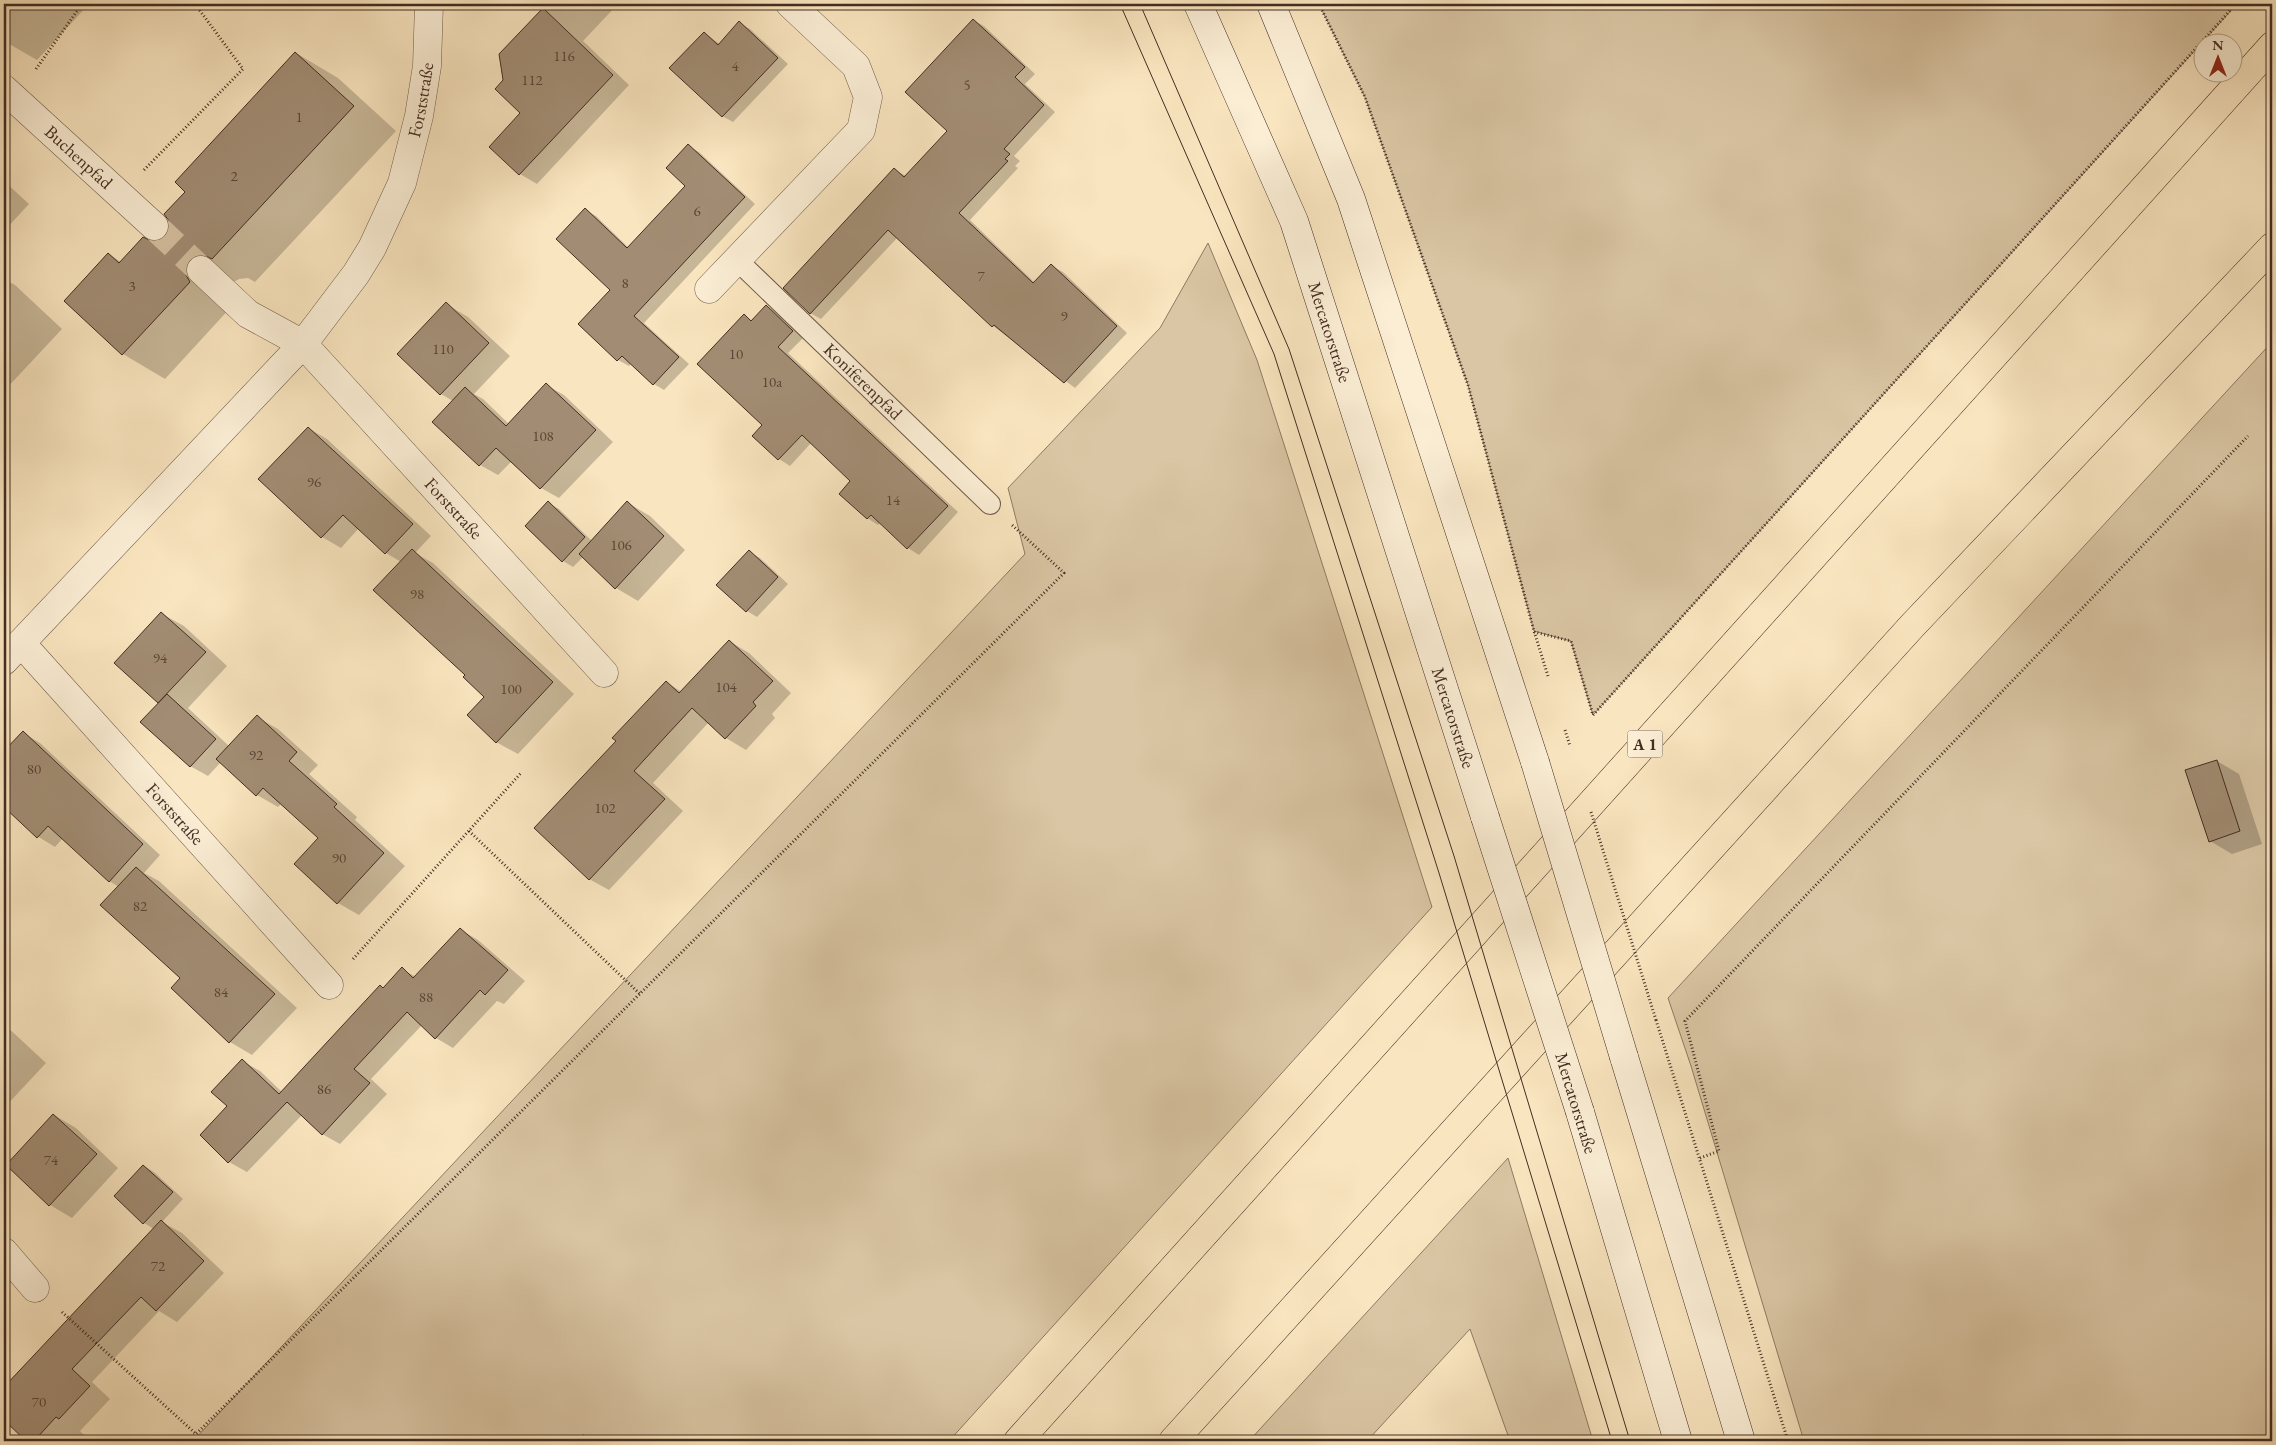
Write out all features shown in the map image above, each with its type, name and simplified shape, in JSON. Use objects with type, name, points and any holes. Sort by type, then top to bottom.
[{"type":"highway","name":"A 1","points":[[1018,1441],[2272,46]]},
{"type":"highway","points":[[1173,1441],[1912,626],[2272,247]]},
{"type":"main road","name":"Forststraße","points":[[329,985],[13,652],[303,344],[356,274],[372,248],[402,183],[419,116],[427,66],[429,4]]},
{"type":"main road","points":[[709,289],[861,130],[868,97],[856,66],[790,4]]},
{"type":"main road","name":"Mercatorstraße","points":[[1198,4],[1294,221],[1580,1112],[1678,1441]]},
{"type":"main road","points":[[1271,4],[1351,199],[1535,762],[1741,1441]]},
{"type":"main road","name":"Buchenpfad","points":[[9,95],[122,195],[154,226]]},
{"type":"main road","points":[[201,270],[248,314],[303,344]]},
{"type":"main road","name":"Forststraße","points":[[303,344],[604,673]]},
{"type":"main road","points":[[4,1252],[35,1288]]},
{"type":"lane","name":"Koniferenpfad","points":[[737,260],[990,504]]},
{"type":"path","points":[[9,95],[82,4]]},
{"type":"path","points":[[122,195],[243,69],[195,4]]},
{"type":"path","points":[[1319,4],[1364,97],[1468,385],[1534,632],[1571,640],[1593,715],[2236,4]]},
{"type":"path","points":[[1700,1158],[1719,1151],[1685,1020],[2248,436]]},
{"type":"path","points":[[189,1441],[1064,573],[990,504]]},
{"type":"path","points":[[1565,730],[1571,749]]},
{"type":"path","points":[[329,985],[522,773]]},
{"type":"path","points":[[1588,805],[1788,1441]]},
{"type":"path","points":[[469,830],[640,994]]},
{"type":"path","points":[[35,1288],[196,1434]]},
{"type":"path","points":[[579,1441],[585,1435]]},
{"type":"shaded area","points":[[1319,4],[2237,4],[2212,32],[2194,32],[2194,51],[1593,715],[1571,641],[1534,631],[1468,385],[1365,97]]},
{"type":"shaded area","points":[[1208,243],[1257,360],[1432,907],[949,1441],[193,1441],[1025,554],[1008,488],[1160,328]]},
{"type":"shaded area","points":[[2272,342],[2272,1441],[1804,1441],[1691,1066],[1668,998]]},
{"type":"shaded area","points":[[1508,1158],[1593,1441],[1510,1441],[1470,1329],[1367,1441],[1249,1441]]},
{"type":"building","points":[[543,8],[613,75],[519,175],[489,147],[520,113],[495,89],[503,80],[499,54]]},
{"type":"building","points":[[973,19],[1025,67],[1015,77],[1044,105],[1004,149],[1010,154],[1005,159],[1008,161],[959,213],[1033,283],[1051,264],[1117,326],[1064,383],[994,325],[992,327],[888,230],[810,314],[783,288],[894,168],[904,177],[947,131],[905,92]]},
{"type":"building","points":[[739,21],[778,58],[722,117],[669,68],[704,32],[718,45]]},
{"type":"building","points":[[295,52],[354,106],[212,259],[204,255],[196,255],[190,259],[186,267],[186,275],[190,282],[122,355],[64,301],[108,253],[119,263],[143,237],[151,241],[159,241],[165,237],[169,229],[169,221],[164,214],[185,192],[175,182]]},
{"type":"building","points":[[688,144],[745,197],[634,316],[679,357],[653,385],[622,356],[617,361],[578,324],[610,290],[556,239],[585,208],[627,248],[685,186],[666,168]]},
{"type":"building","points":[[446,302],[489,343],[440,395],[397,354]]},
{"type":"building","points":[[766,305],[793,331],[778,347],[948,506],[907,549],[871,515],[867,519],[839,494],[850,481],[802,435],[778,460],[752,436],[762,425],[697,364],[744,314],[751,321]]},
{"type":"building","points":[[546,383],[596,430],[540,489],[496,448],[479,466],[432,422],[465,387],[506,426]]},
{"type":"building","points":[[308,427],[413,524],[385,554],[343,515],[321,538],[258,479]]},
{"type":"building","points":[[548,501],[585,537],[562,562],[525,526]]},
{"type":"building","points":[[627,501],[664,536],[615,589],[579,554]]},
{"type":"building","points":[[412,549],[553,682],[496,743],[467,715],[484,697],[463,677],[465,675],[373,590]]},
{"type":"building","points":[[749,550],[778,577],[746,612],[716,585]]},
{"type":"building","points":[[161,612],[206,652],[158,703],[114,663]]},
{"type":"building","points":[[729,640],[773,681],[753,702],[756,706],[725,739],[692,708],[666,736],[634,771],[665,799],[589,880],[534,828],[616,741],[612,738],[666,681],[679,693]]},
{"type":"building","points":[[167,694],[216,739],[190,767],[140,722]]},
{"type":"building","points":[[257,715],[297,752],[289,761],[337,804],[334,807],[384,853],[337,904],[294,864],[318,838],[263,788],[256,796],[216,759]]},
{"type":"building","points":[[23,731],[143,844],[109,882],[48,826],[37,838],[4,807],[4,751]]},
{"type":"building","points":[[2217,760],[2240,831],[2209,842],[2185,770]]},
{"type":"building","points":[[136,867],[275,994],[229,1043],[171,988],[180,978],[100,905]]},
{"type":"building","points":[[460,928],[508,970],[485,995],[480,990],[435,1039],[407,1012],[354,1069],[370,1083],[322,1135],[287,1102],[228,1163],[200,1135],[227,1106],[211,1092],[242,1059],[279,1094],[380,985],[383,988],[402,967],[413,978]]},
{"type":"building","points":[[53,1114],[97,1154],[49,1206],[6,1165]]},
{"type":"building","points":[[143,1165],[173,1192],[143,1224],[114,1196]]},
{"type":"building","points":[[161,1220],[204,1261],[156,1311],[141,1297],[72,1369],[90,1386],[59,1419],[56,1417],[34,1441],[26,1441],[4,1420],[4,1387]]},
{"type":"tunnel","points":[[154,226],[201,270]]},
{"type":"tram line","points":[[1120,4],[1274,354],[1439,873],[1612,1441]]},
{"type":"tram line","points":[[1140,4],[1289,349],[1454,856],[1630,1441]]}]
